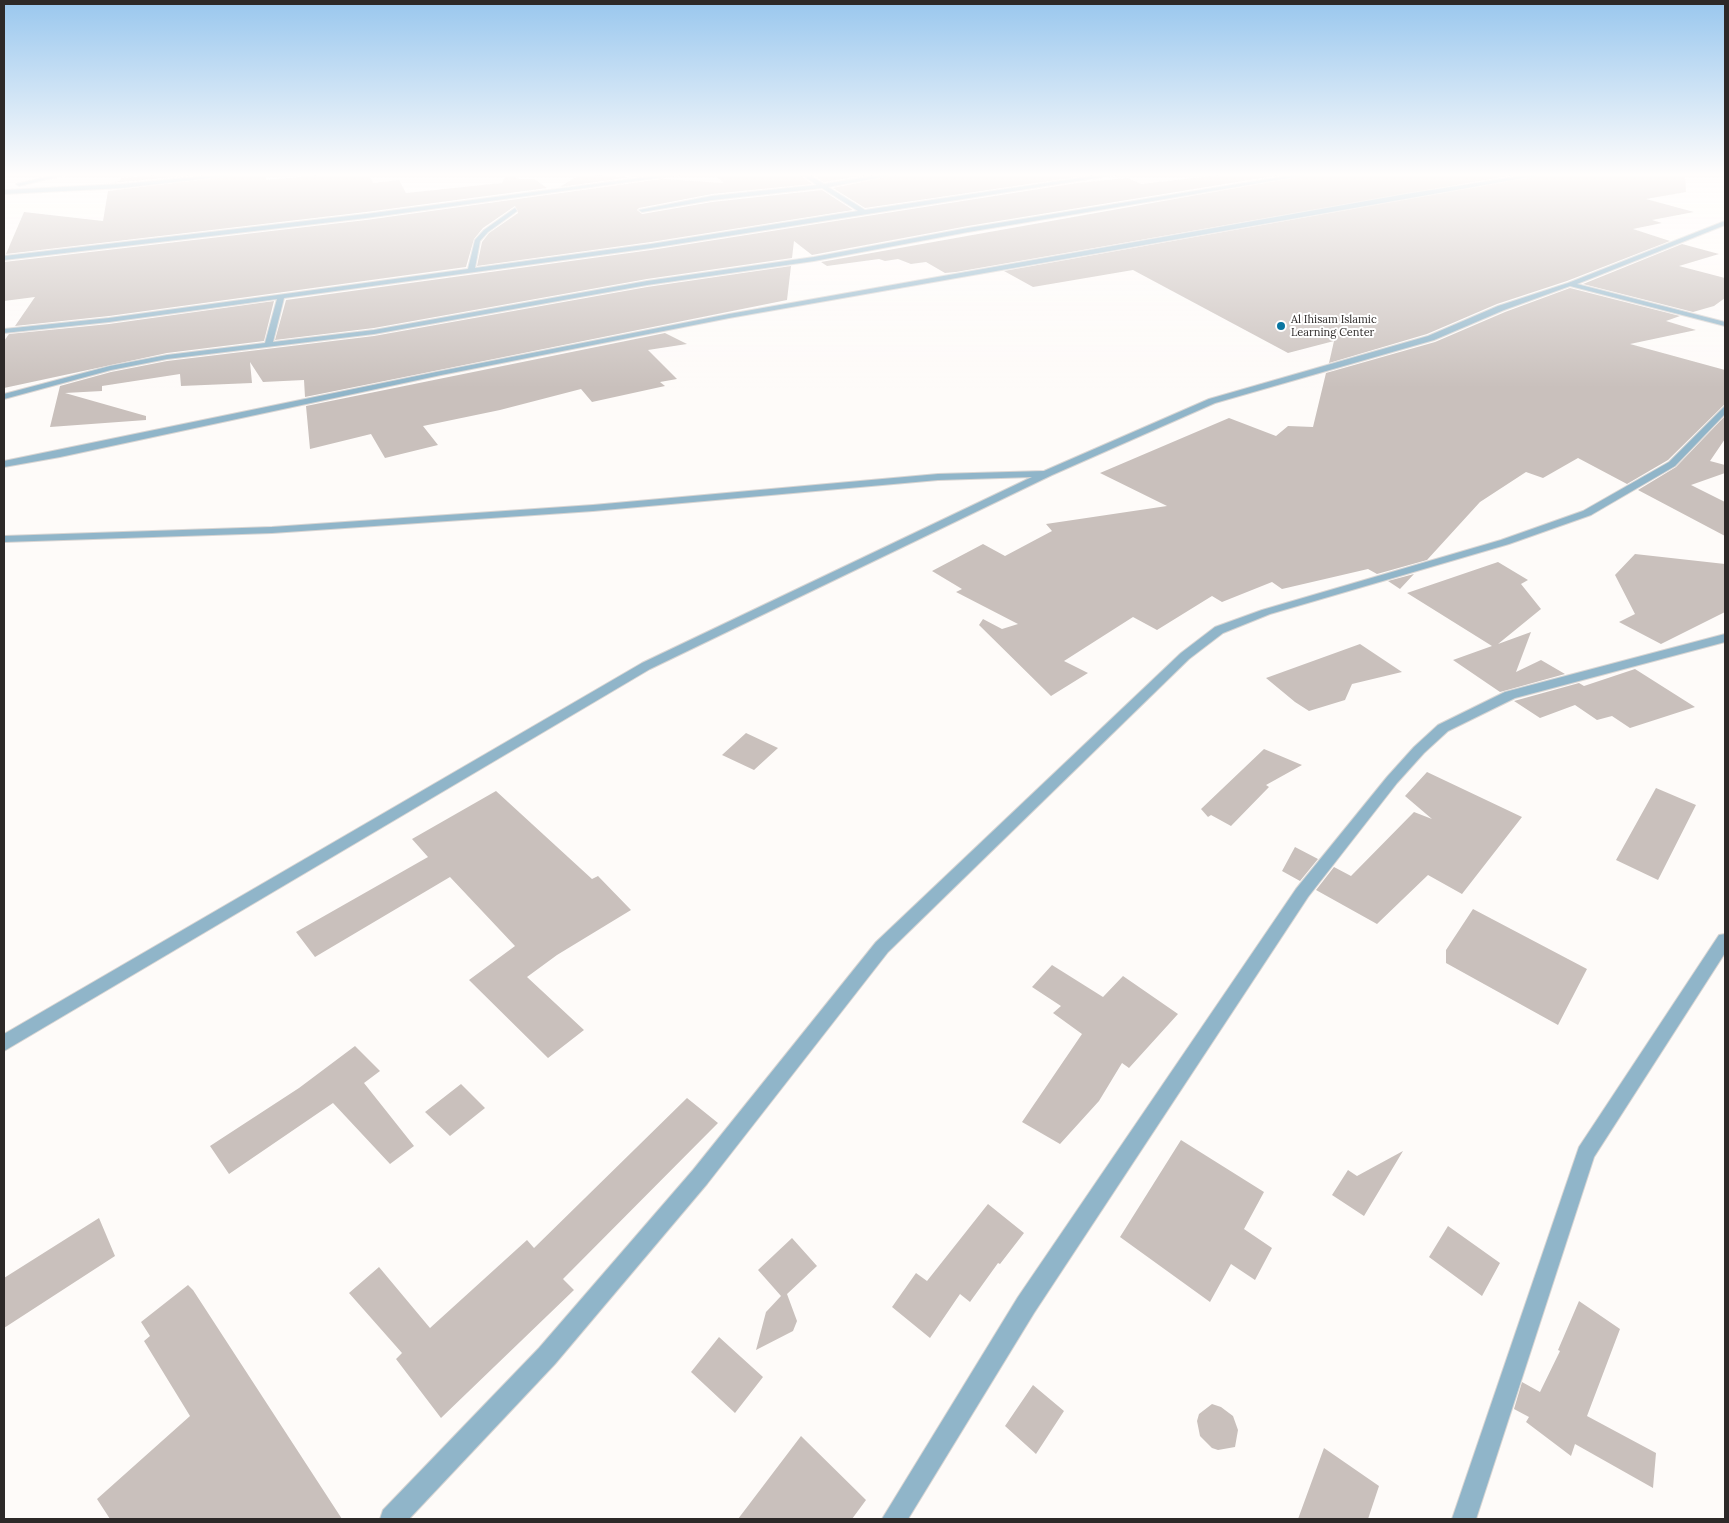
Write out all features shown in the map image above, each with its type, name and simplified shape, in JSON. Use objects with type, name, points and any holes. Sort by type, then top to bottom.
[{"type":"street","points":[[4,258],[107,246]]},
{"type":"street","points":[[471,269],[476,246]]},
{"type":"street","points":[[4,331],[281,298],[471,269],[650,246]]},
{"type":"street","points":[[4,397],[110,368],[167,357],[374,332],[647,282],[814,259],[883,246]]},
{"type":"street","points":[[4,464],[729,316],[1130,246]]},
{"type":"street","points":[[4,1043],[646,666],[1049,474],[1212,400],[1431,338],[1501,308],[1570,284],[1666,246]]},
{"type":"street","points":[[1570,284],[1725,324]]},
{"type":"street","points":[[268,346],[281,298]]},
{"type":"street","points":[[392,1519],[547,1356],[700,1177],[882,947],[1185,656],[1219,630],[1266,612],[1505,542],[1587,513],[1672,464],[1725,409]]},
{"type":"street","points":[[4,539],[272,530],[593,508],[938,477],[1049,474]]},
{"type":"street","points":[[894,1519],[1026,1304],[1302,893],[1392,780],[1419,750],[1443,728],[1510,695],[1725,638]]},
{"type":"street","points":[[1464,1519],[1586,1153],[1725,940]]},
{"type":"building","points":[[9,246],[74,246],[6,254]]},
{"type":"building","points":[[141,246],[472,246],[466,267],[109,316],[15,326],[35,297],[4,301],[4,262]]},
{"type":"building","points":[[481,246],[621,246],[477,266]]},
{"type":"building","points":[[676,246],[793,246],[792,258],[647,279],[374,328],[275,340],[286,300]]},
{"type":"building","points":[[801,246],[860,246],[812,255]]},
{"type":"building","points":[[910,246],[1105,246],[945,273],[926,262],[911,264],[898,259],[885,261],[879,259],[827,266],[821,262]]},
{"type":"building","points":[[1144,246],[1657,246],[1567,281],[1497,304],[1427,334],[1329,363],[1334,341],[1288,353],[1133,270],[1033,287],[1004,271]]},
{"type":"building","points":[[1677,246],[1690,246],[1719,254],[1679,266],[1725,278],[1725,298],[1714,306],[1693,312],[1583,284]]},
{"type":"building","points":[[791,266],[787,300],[305,397],[304,380],[263,382],[250,362],[252,383],[181,386],[180,374],[102,386],[102,391],[65,393],[146,416],[146,420],[50,427],[60,386],[111,372],[167,361],[374,336],[647,287]]},
{"type":"building","points":[[1570,288],[1680,316],[1666,321],[1696,330],[1630,344],[1725,370],[1725,404],[1668,460],[1627,484],[1578,458],[1543,478],[1526,472],[1480,502],[1427,560],[1377,574],[1368,569],[1282,589],[1272,582],[1222,602],[1212,596],[1157,630],[1133,617],[1064,661],[1088,673],[1051,696],[979,625],[983,619],[1002,629],[1018,624],[956,592],[962,589],[932,571],[983,544],[1005,556],[1052,531],[1046,524],[1167,506],[1100,473],[1229,418],[1276,436],[1288,426],[1313,427],[1326,373],[1435,342],[1505,312]]},
{"type":"building","points":[[274,301],[264,341],[167,353],[4,388],[4,341],[9,334],[109,324]]},
{"type":"building","points":[[665,333],[687,344],[648,350],[677,379],[660,382],[665,386],[592,402],[581,389],[500,410],[423,426],[438,445],[385,458],[371,434],[310,449],[306,406]]},
{"type":"building","points":[[1725,416],[1725,439],[1710,461],[1725,465],[1725,473],[1691,485],[1725,502],[1725,536],[1638,490],[1676,467]]},
{"type":"building","points":[[1635,554],[1725,564],[1725,612],[1661,644],[1619,622],[1635,614],[1615,575]]},
{"type":"building","points":[[1498,562],[1528,580],[1521,584],[1541,609],[1498,644],[1531,632],[1516,672],[1541,660],[1565,674],[1500,692],[1453,660],[1492,646],[1407,593]]},
{"type":"building","points":[[1414,574],[1400,589],[1388,581]]},
{"type":"building","points":[[1360,644],[1402,672],[1352,684],[1345,700],[1309,711],[1266,678]]},
{"type":"building","points":[[1635,669],[1695,707],[1630,728],[1612,716],[1597,720],[1575,705],[1540,718],[1514,701],[1579,683],[1584,686]]},
{"type":"building","points":[[746,733],[778,748],[754,770],[722,755]]},
{"type":"building","points":[[1264,749],[1302,765],[1266,785],[1269,787],[1231,826],[1211,815],[1208,817],[1201,809]]},
{"type":"building","points":[[1427,772],[1522,817],[1462,894],[1428,875],[1377,924],[1316,890],[1334,867],[1351,876],[1414,812],[1432,819],[1405,796]]},
{"type":"building","points":[[1656,788],[1696,805],[1658,880],[1616,860]]},
{"type":"building","points":[[496,791],[592,879],[598,876],[631,910],[557,955],[527,977],[584,1030],[548,1058],[469,980],[515,946],[450,877],[315,957],[296,932],[428,857],[412,839]]},
{"type":"building","points":[[1295,847],[1318,859],[1300,881],[1282,871]]},
{"type":"building","points":[[1473,909],[1587,969],[1558,1025],[1446,963],[1446,950]]},
{"type":"building","points":[[1052,965],[1103,997],[1123,976],[1178,1014],[1129,1068],[1122,1063],[1099,1101],[1060,1144],[1022,1122],[1082,1034],[1053,1013],[1061,1006],[1032,987]]},
{"type":"building","points":[[355,1046],[380,1071],[364,1083],[414,1146],[390,1164],[333,1103],[229,1174],[210,1146],[299,1088]]},
{"type":"building","points":[[461,1084],[485,1108],[450,1136],[425,1112]]},
{"type":"building","points":[[687,1098],[718,1123],[563,1279],[574,1290],[441,1418],[396,1359],[402,1353],[349,1293],[379,1267],[430,1328],[527,1240],[534,1248]]},
{"type":"building","points":[[1181,1140],[1264,1192],[1244,1229],[1272,1248],[1255,1280],[1231,1264],[1210,1302],[1120,1237]]},
{"type":"building","points":[[1403,1151],[1364,1216],[1332,1195],[1348,1170],[1357,1176]]},
{"type":"building","points":[[988,1204],[1024,1233],[1000,1264],[998,1263],[970,1302],[960,1294],[930,1338],[892,1307],[916,1273],[927,1281]]},
{"type":"building","points":[[99,1218],[115,1256],[4,1328],[4,1278]]},
{"type":"building","points":[[1448,1226],[1500,1263],[1482,1296],[1429,1257]]},
{"type":"building","points":[[792,1238],[817,1266],[787,1294],[797,1321],[793,1331],[756,1350],[766,1312],[781,1296],[758,1270]]},
{"type":"building","points":[[188,1285],[342,1519],[110,1519],[97,1499],[190,1416],[144,1341],[150,1336],[141,1322]]},
{"type":"building","points":[[1579,1301],[1620,1329],[1587,1416],[1656,1453],[1653,1488],[1575,1444],[1571,1456],[1526,1422],[1529,1417],[1514,1409],[1522,1382],[1540,1392],[1560,1351],[1558,1350]]},
{"type":"building","points":[[719,1337],[763,1377],[735,1413],[691,1372]]},
{"type":"building","points":[[1033,1385],[1064,1411],[1036,1454],[1005,1426]]},
{"type":"building","points":[[1212,1404],[1221,1407],[1233,1416],[1238,1430],[1235,1447],[1218,1450],[1212,1448],[1200,1436],[1197,1421],[1199,1414]]},
{"type":"building","points":[[801,1436],[866,1500],[852,1519],[738,1519]]},
{"type":"building","points":[[1324,1448],[1379,1486],[1368,1519],[1298,1519]]},
{"type":"place","name":"Al Ihisam Islamic Learning Center","points":[[1281,326]]}]
